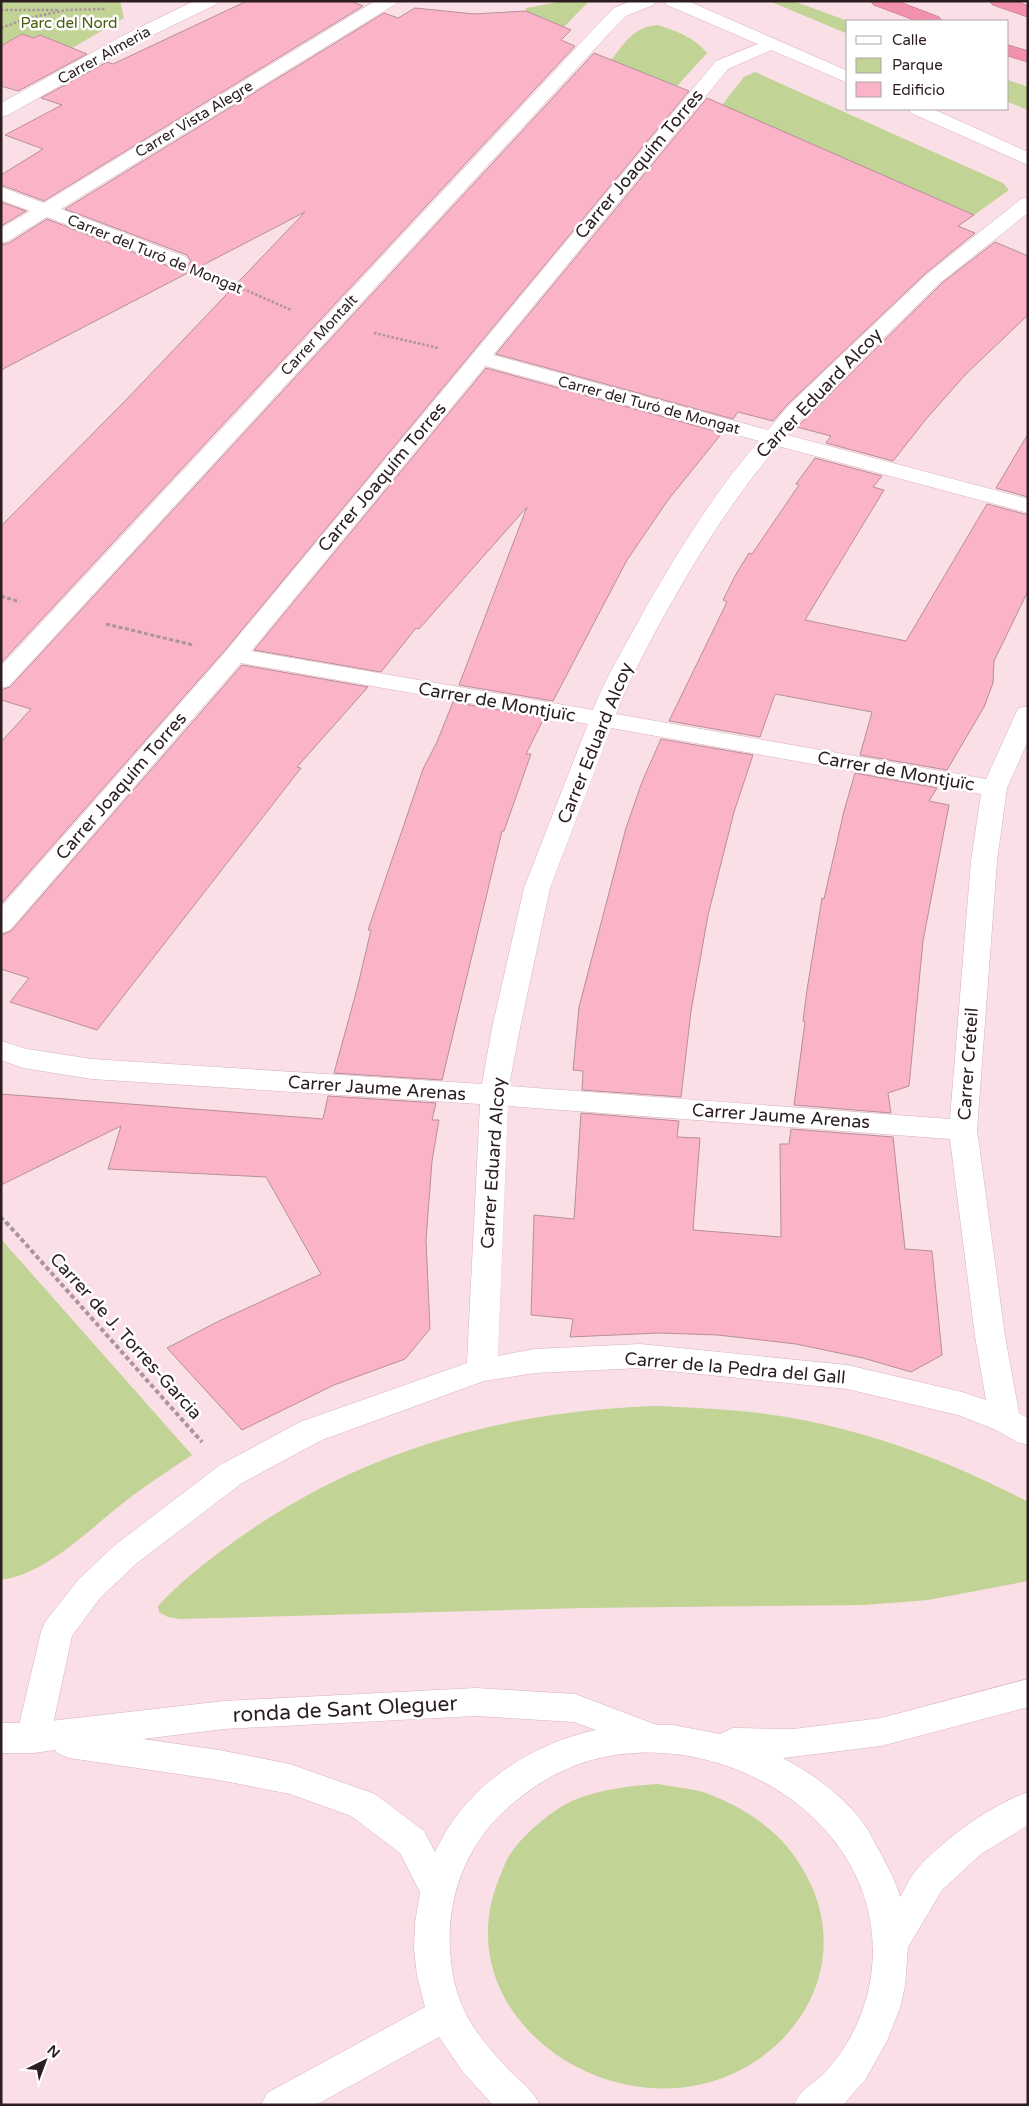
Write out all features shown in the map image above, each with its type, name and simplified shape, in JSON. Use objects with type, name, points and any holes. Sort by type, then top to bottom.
[{"type":"highway","points":[[880,1],[929,20]]},
{"type":"highway","points":[[999,1],[1028,12]]},
{"type":"highway","points":[[1009,50],[1028,57]]},
{"type":"street","name":"Carrer Almeria","points":[[1,111],[130,39],[208,1]]},
{"type":"street","name":"Carrer Vista Alegre","points":[[1,237],[388,1]]},
{"type":"street","name":"Carrer Montalt","points":[[1,681],[608,24],[620,12],[647,1]]},
{"type":"street","points":[[673,1],[846,77]]},
{"type":"street","name":"Carrer Joaquím Torres","points":[[1,924],[235,655],[722,65],[770,44]]},
{"type":"street","points":[[920,110],[1028,159]]},
{"type":"street","name":"Carrer del Turó de Mongat","points":[[1,193],[179,261]]},
{"type":"street","name":"Carrer Eduard Alcoy","points":[[482,1370],[494,1095],[506,1028],[538,888],[600,720],[615,685],[679,568],[748,467],[772,438],[797,410],[934,278],[1028,203]]},
{"type":"street","name":"Carrer del Turó de Mongat","points":[[480,358],[1028,506]]},
{"type":"street","name":"Carrer de Montjuïc","points":[[235,655],[994,788]]},
{"type":"street","name":"Carrer Créteil","points":[[1016,1426],[990,1336],[963,1130],[984,861],[994,788],[1028,713]]},
{"type":"street","name":"Carrer Jaume Arenas","points":[[1,1050],[23,1058],[92,1069],[494,1095],[963,1130]]},
{"type":"street","name":"Carrer de la Pedra del Gall","points":[[17,1738],[57,1632],[89,1589],[126,1554],[231,1474],[311,1431],[482,1370],[535,1361],[640,1356],[720,1363],[847,1377],[962,1404],[1016,1426]]},
{"type":"street","points":[[521,2105],[474,2060],[446,2014],[434,1964],[431,1931],[437,1890],[451,1853],[472,1819],[500,1791],[534,1768],[571,1751],[612,1740],[653,1738],[706,1743],[793,1744],[881,1732],[1028,1692]]},
{"type":"street","name":"ronda de Sant Oleguer","points":[[17,1738],[224,1715],[476,1702],[576,1708],[653,1738]]},
{"type":"street","points":[[17,1738],[219,1765],[290,1779],[363,1805],[412,1842],[437,1890]]},
{"type":"street","points":[[706,1743],[763,1762],[812,1794],[852,1836],[880,1886],[892,1941],[887,1992],[869,2042],[832,2098]]},
{"type":"street","points":[[892,1941],[930,1880],[969,1843],[1028,1807]]},
{"type":"street","points":[[280,2105],[446,2014]]},
{"type":"path","points":[[1,10],[113,8]]},
{"type":"path","points":[[1,28],[25,19],[66,10]]},
{"type":"path","name":"Carrer del Turó de Mongat","points":[[179,261],[291,310]]},
{"type":"path","points":[[366,331],[480,358]]},
{"type":"path","points":[[101,622],[235,655]]},
{"type":"path","name":"Carrer de J. Torres-Garcia","points":[[1,1217],[231,1474]]},
{"type":"green space","name":"Parc del Nord","points":[[1,1],[120,1],[124,18],[72,48],[40,35],[34,38],[22,34],[1,46]]},
{"type":"green space","points":[[564,1],[589,1],[564,27],[526,11],[526,8]]},
{"type":"green space","points":[[769,1],[793,1],[846,20],[846,33]]},
{"type":"green space","points":[[657,25],[684,35],[697,43],[707,53],[677,86],[611,60],[635,33],[641,29]]},
{"type":"green space","points":[[755,72],[1003,183],[1009,190],[974,215],[722,105],[744,77]]},
{"type":"green space","points":[[1009,80],[1028,87],[1028,110],[1009,102]]},
{"type":"green space","points":[[1,1239],[192,1455],[132,1496],[54,1558],[19,1576],[1,1580]]},
{"type":"green space","points":[[656,1406],[759,1413],[823,1424],[913,1451],[943,1462],[1000,1488],[1028,1502],[1028,1581],[928,1600],[865,1605],[582,1608],[180,1619],[168,1617],[159,1612],[158,1606],[175,1589],[232,1543],[280,1511],[330,1483],[381,1461],[434,1442],[487,1427],[542,1417]]},
{"type":"green space","points":[[658,1784],[703,1792],[713,1796],[742,1810],[768,1828],[787,1847],[806,1874],[813,1889],[823,1925],[822,1960],[813,1993],[797,2022],[773,2048],[745,2068],[712,2081],[676,2088],[633,2086],[593,2074],[556,2055],[526,2028],[503,1995],[490,1958],[489,1917],[501,1874],[509,1856],[529,1832],[565,1804],[574,1800],[594,1793],[615,1789]]},
{"type":"building","points":[[247,1],[350,1],[363,6],[44,201],[1,185],[1,175],[43,149],[5,135],[62,105],[41,98],[107,62],[113,64]]},
{"type":"building","points":[[415,8],[474,14],[526,11],[571,30],[561,40],[575,46],[1,663],[1,526],[125,401],[305,212],[1,370],[1,245],[9,243],[47,219],[171,267],[178,269],[187,267],[191,261],[187,255],[65,209],[384,13],[398,18]]},
{"type":"building","points":[[22,34],[34,38],[40,35],[87,54],[18,91],[1,86],[1,46]]},
{"type":"building","points":[[594,53],[689,91],[226,649],[1,904],[1,742],[31,709],[1,700],[1,690],[10,687]]},
{"type":"building","points":[[707,98],[974,215],[958,226],[975,233],[926,273],[788,404],[773,421],[738,412],[733,419],[496,354]]},
{"type":"building","points":[[1,202],[26,211],[1,226]]},
{"type":"building","points":[[995,242],[1028,256],[1028,315],[965,375],[927,418],[893,461],[826,443],[831,436],[797,427],[942,283]]},
{"type":"building","points":[[486,368],[722,433],[668,500],[627,560],[553,701],[459,685],[527,507],[419,629],[416,628],[381,672],[254,650]]},
{"type":"building","points":[[1028,434],[1028,497],[996,488]]},
{"type":"building","points":[[815,458],[882,476],[873,487],[884,490],[805,620],[906,641],[987,504],[1028,515],[1028,591],[994,661],[993,683],[984,707],[947,770],[860,755],[872,712],[775,694],[760,737],[669,721],[727,602],[723,600],[735,576],[749,553],[752,554],[799,485],[796,484]]},
{"type":"building","points":[[242,665],[368,687],[297,767],[301,768],[97,1030],[10,1002],[29,978],[1,969],[1,935],[11,931]]},
{"type":"building","points":[[453,702],[544,718],[526,754],[531,754],[504,831],[502,831],[442,1080],[334,1073],[371,930],[368,930],[423,769],[437,742]]},
{"type":"building","points":[[661,739],[753,755],[734,812],[708,915],[691,1011],[681,1097],[582,1090],[583,1071],[573,1070],[579,1007],[626,828],[642,782]]},
{"type":"building","points":[[855,773],[937,788],[929,801],[949,805],[923,941],[909,1086],[888,1093],[891,1113],[794,1105],[805,1022],[803,1021],[807,990],[822,898],[824,899],[844,811]]},
{"type":"building","points":[[1,1094],[323,1119],[328,1096],[436,1103],[432,1120],[439,1120],[432,1161],[426,1240],[430,1329],[405,1359],[334,1385],[242,1430],[167,1348],[219,1321],[321,1274],[266,1177],[108,1169],[121,1126],[1,1185]]},
{"type":"building","points":[[581,1113],[679,1121],[677,1137],[700,1138],[693,1230],[781,1237],[780,1144],[789,1144],[791,1129],[893,1137],[905,1249],[932,1251],[942,1355],[911,1372],[863,1358],[796,1344],[718,1335],[659,1333],[570,1337],[573,1319],[531,1315],[534,1215],[574,1219]]}]
